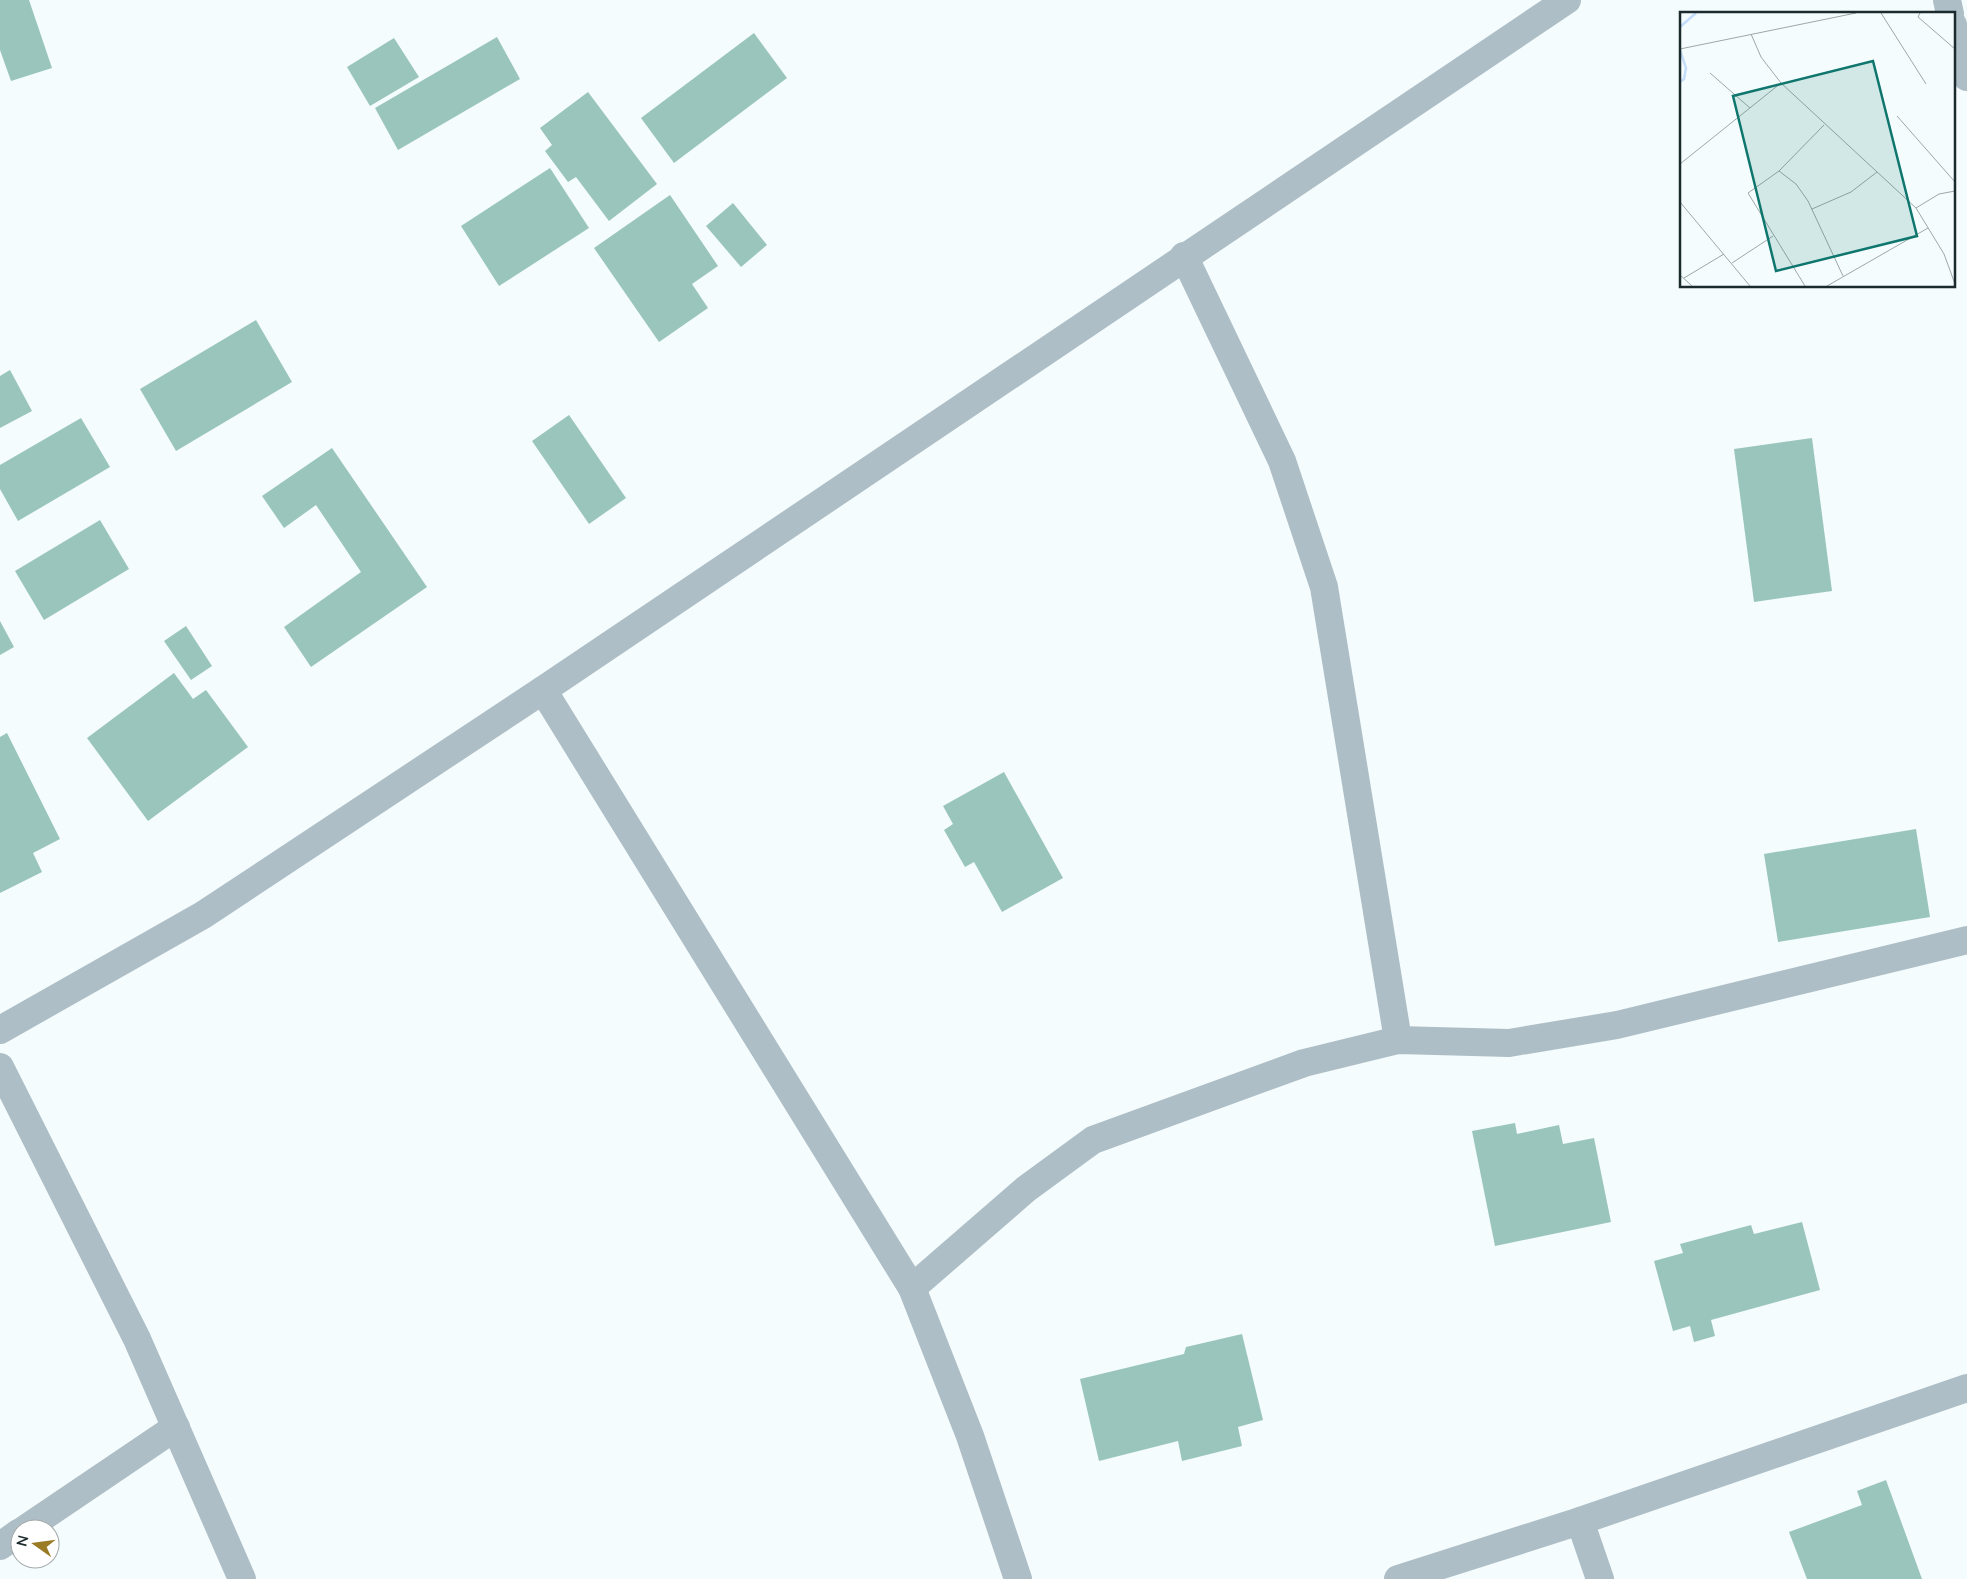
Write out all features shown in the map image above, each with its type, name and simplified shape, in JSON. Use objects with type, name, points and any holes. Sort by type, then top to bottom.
[{"type":"street","points":[[0,1030],[203,915],[543,690],[1184,256],[1567,0]]},
{"type":"street","points":[[1954,29],[1967,77]]},
{"type":"street","points":[[1184,256],[1282,461],[1324,587],[1398,1040]]},
{"type":"street","points":[[543,690],[912,1288],[970,1436],[1018,1579]]},
{"type":"street","points":[[912,1288],[1026,1188],[1093,1140],[1304,1063],[1398,1040],[1508,1043],[1617,1025],[1967,940]]},
{"type":"street","points":[[0,1066],[137,1339],[242,1579]]},
{"type":"street","points":[[1398,1579],[1580,1521],[1967,1388]]},
{"type":"street","points":[[40,1519],[176,1427]]},
{"type":"street","points":[[1580,1521],[1600,1579]]},
{"type":"building","points":[[0,0],[29,0],[52,68],[11,81],[0,50]]},
{"type":"building","points":[[754,33],[787,78],[674,163],[641,118]]},
{"type":"building","points":[[497,37],[520,79],[398,150],[375,108]]},
{"type":"building","points":[[394,38],[419,77],[370,106],[347,67]]},
{"type":"building","points":[[588,92],[657,184],[609,221],[576,177],[568,182],[545,151],[552,145],[540,128]]},
{"type":"building","points":[[550,168],[589,228],[499,286],[461,226]]},
{"type":"building","points":[[670,195],[718,266],[692,284],[708,308],[659,342],[594,248]]},
{"type":"building","points":[[733,203],[767,245],[741,267],[706,226]]},
{"type":"building","points":[[256,320],[292,382],[176,451],[140,389]]},
{"type":"building","points":[[10,370],[32,411],[0,428],[0,376]]},
{"type":"building","points":[[569,415],[626,498],[589,524],[532,441]]},
{"type":"building","points":[[81,418],[110,467],[18,521],[0,489],[0,465]]},
{"type":"building","points":[[1812,438],[1832,591],[1754,602],[1734,449]]},
{"type":"building","points":[[332,448],[427,587],[311,667],[284,627],[361,572],[316,505],[284,528],[262,496]]},
{"type":"building","points":[[100,520],[129,569],[44,620],[15,571]]},
{"type":"building","points":[[0,621],[14,647],[0,655]]},
{"type":"building","points":[[186,626],[212,666],[191,680],[164,641]]},
{"type":"building","points":[[174,673],[193,699],[206,690],[248,747],[148,821],[87,738]]},
{"type":"building","points":[[7,733],[60,839],[33,853],[42,872],[0,893],[0,737]]},
{"type":"building","points":[[1004,772],[1063,878],[1002,912],[974,862],[965,867],[944,830],[953,824],[943,806]]},
{"type":"building","points":[[1916,829],[1930,917],[1778,942],[1764,854]]},
{"type":"building","points":[[1515,1123],[1517,1134],[1559,1125],[1563,1144],[1594,1138],[1611,1222],[1495,1246],[1472,1131]]},
{"type":"building","points":[[1802,1222],[1820,1290],[1711,1320],[1715,1336],[1694,1342],[1690,1326],[1673,1331],[1654,1261],[1683,1253],[1680,1244],[1751,1225],[1754,1234]]},
{"type":"building","points":[[1242,1334],[1263,1420],[1238,1427],[1242,1446],[1182,1461],[1178,1441],[1099,1461],[1080,1379],[1184,1354],[1186,1347]]},
{"type":"building","points":[[1886,1480],[1922,1579],[1807,1579],[1789,1532],[1862,1505],[1857,1491]]}]
